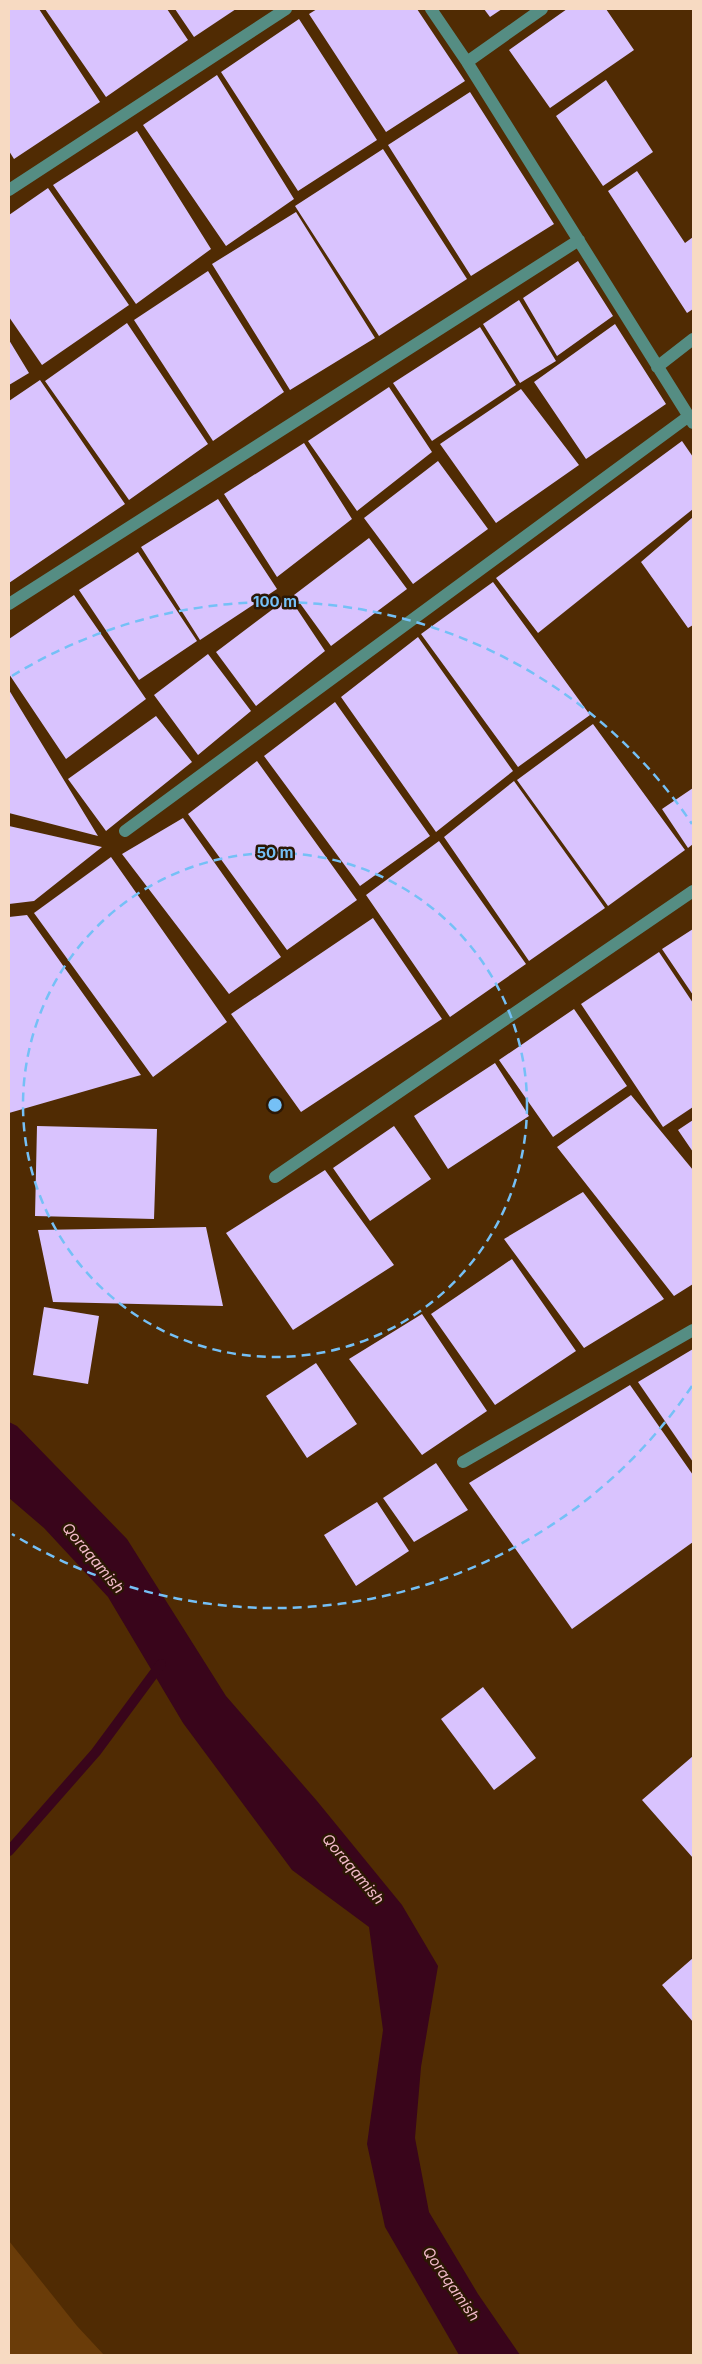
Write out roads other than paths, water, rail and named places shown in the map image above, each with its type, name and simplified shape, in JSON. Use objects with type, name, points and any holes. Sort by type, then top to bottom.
[{"type":"street","points":[[9,190],[286,9]]},
{"type":"street","points":[[125,831],[691,419],[467,62],[431,9]]},
{"type":"street","points":[[467,62],[542,9]]},
{"type":"street","points":[[9,604],[579,240]]},
{"type":"street","points":[[657,367],[693,339]]},
{"type":"street","points":[[275,1177],[693,891]]},
{"type":"street","points":[[463,1462],[693,1330]]},
{"type":"water","name":"Qoraqamish","points":[[9,1422],[17,1426],[127,1539],[226,1696],[317,1801],[402,1905],[438,1966],[421,2067],[415,2138],[429,2212],[478,2294],[520,2355],[459,2355],[385,2227],[367,2144],[383,2030],[369,1927],[292,1870],[183,1723],[108,1597],[44,1528],[9,1498]]},
{"type":"waterway","points":[[9,1851],[96,1752],[161,1664]]}]
